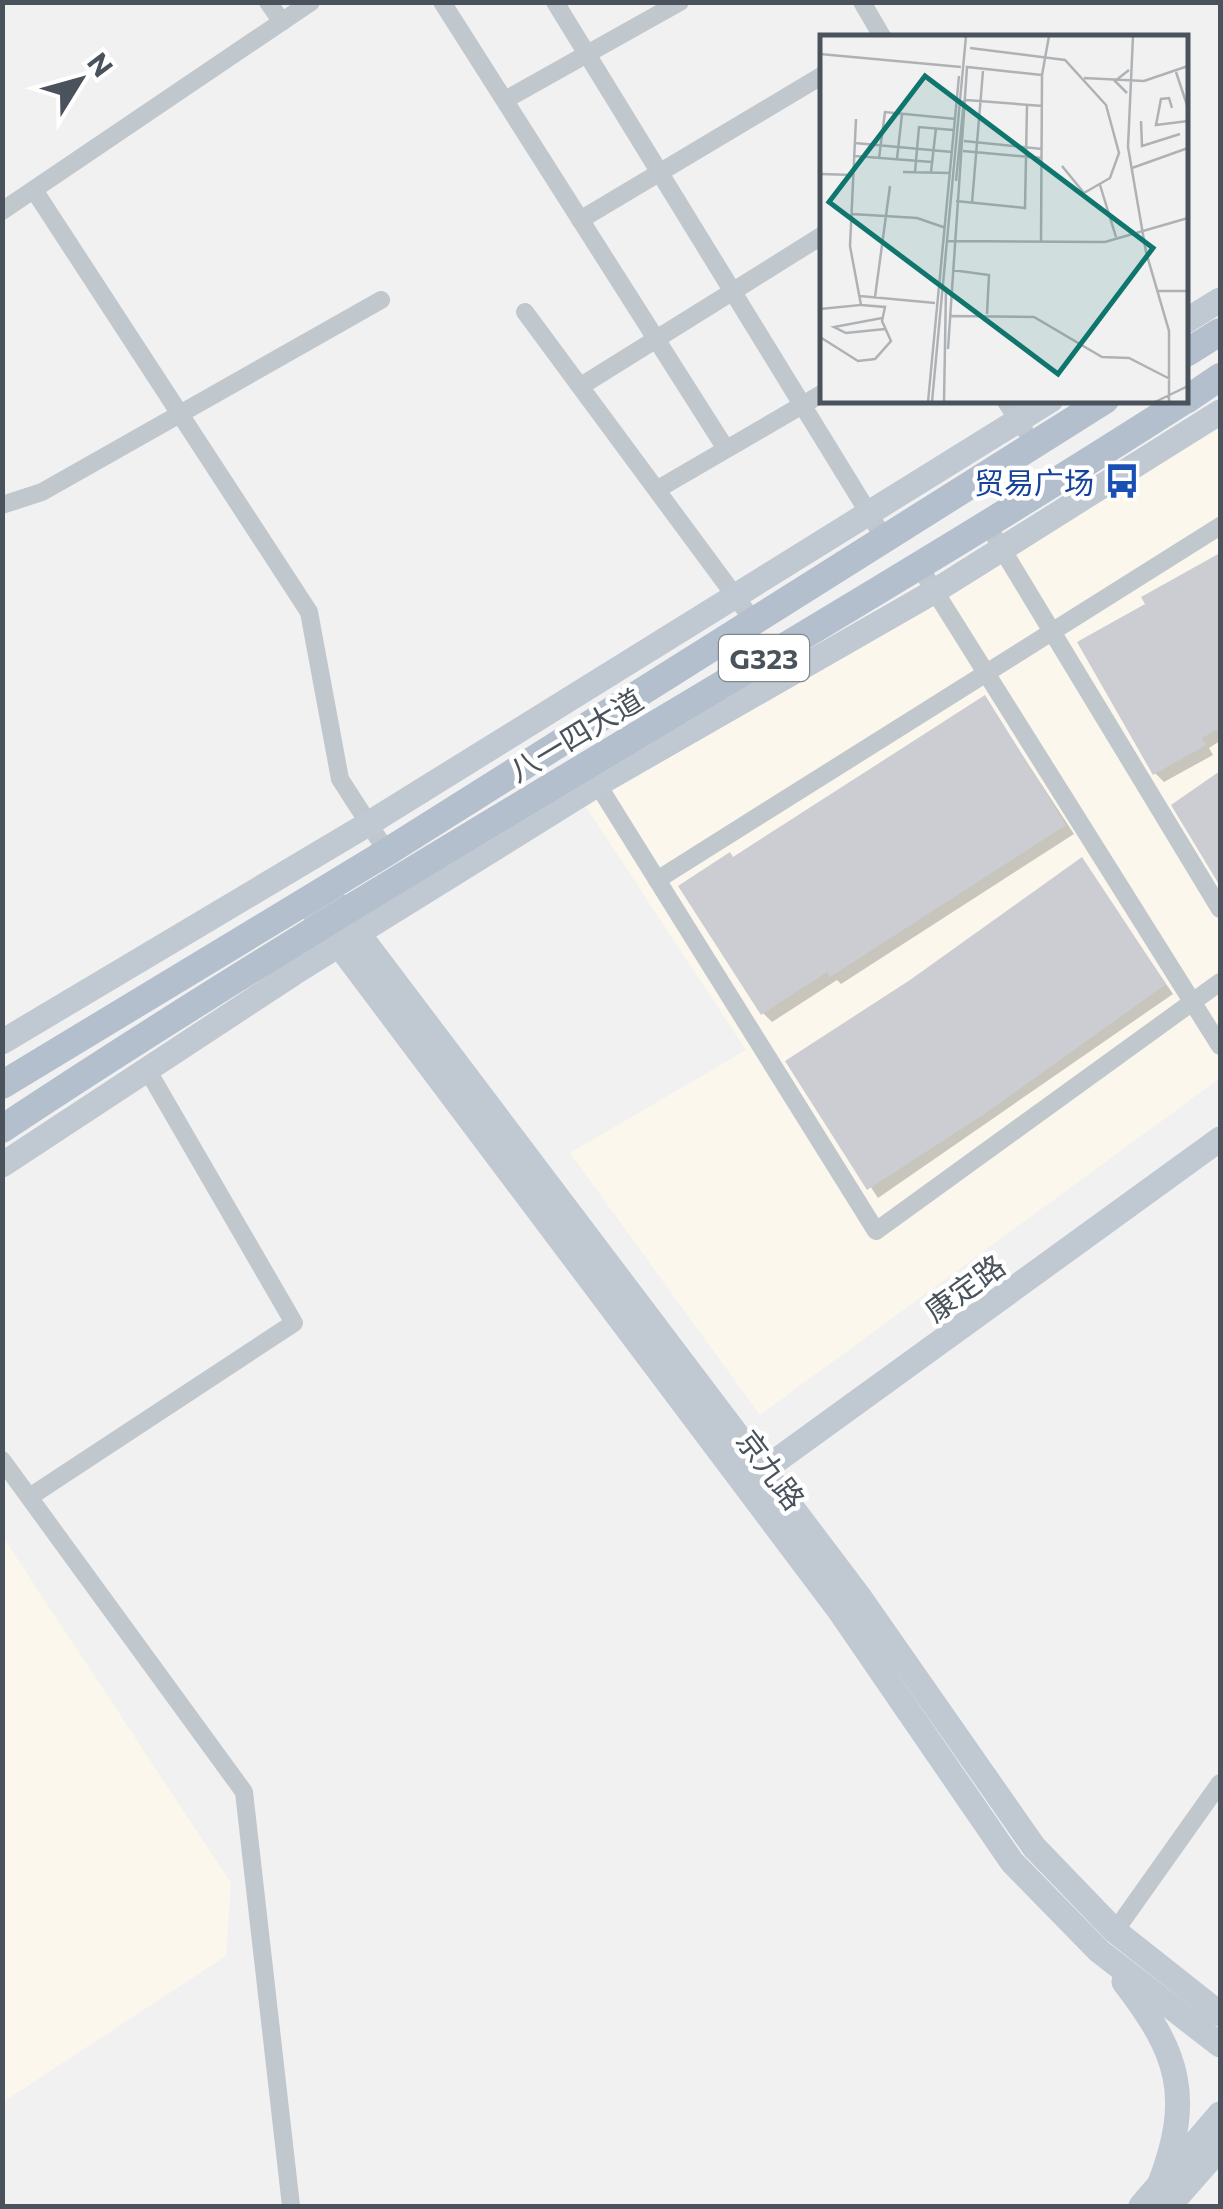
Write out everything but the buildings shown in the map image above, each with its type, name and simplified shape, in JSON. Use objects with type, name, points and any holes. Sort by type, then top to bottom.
[{"type":"main road","points":[[1188,351],[1220,332]]},
{"type":"main road","name":"八一四大道","points":[[1188,398],[1220,377]]},
{"type":"main road","name":"八一四大道","points":[[2,1084],[387,852],[743,608],[877,526],[1035,445],[1102,402]]},
{"type":"main road","name":"八一四大道","points":[[2,1130],[340,931],[1182,402]]},
{"type":"street","points":[[268,2],[282,22]]},
{"type":"street","points":[[2,211],[311,2]]},
{"type":"street","points":[[442,2],[726,449]]},
{"type":"street","points":[[554,2],[877,526],[1011,410],[1043,402]]},
{"type":"street","points":[[504,100],[680,2]]},
{"type":"street","points":[[862,2],[881,35]]},
{"type":"street","points":[[580,220],[820,77]]},
{"type":"street","points":[[34,190],[310,612],[340,779],[387,852]]},
{"type":"street","points":[[580,386],[820,237]]},
{"type":"street","points":[[2,505],[42,492],[381,300]]},
{"type":"street","points":[[1188,320],[1220,300]]},
{"type":"street","points":[[2,1042],[368,824],[743,608],[525,312]]},
{"type":"street","points":[[658,489],[820,395]]},
{"type":"street","points":[[1011,410],[1035,445]]},
{"type":"street","points":[[1220,412],[935,592],[591,774],[876,1231],[1220,982]]},
{"type":"street","points":[[988,526],[1220,909]]},
{"type":"street","points":[[657,880],[1220,526]]},
{"type":"street","points":[[920,566],[1220,1046]]},
{"type":"street","name":"京九路","points":[[315,893],[753,1478],[1012,1862],[1099,1951],[1220,2044]]},
{"type":"street","points":[[2,1165],[148,1071],[340,931]]},
{"type":"street","points":[[30,1496],[294,1323],[148,1071]]},
{"type":"street","name":"康定路","points":[[753,1478],[1220,1140]]},
{"type":"street","points":[[2,1460],[244,1792],[291,2206]]},
{"type":"street","name":"京九路","points":[[753,1478],[858,1595],[1034,1847],[1116,1930],[1220,2014]]},
{"type":"street","points":[[1116,1930],[1220,1784]]},
{"type":"street","points":[[1099,1951],[1143,2006],[1164,2040],[1178,2075],[1180,2111],[1164,2195]]},
{"type":"street","points":[[1164,2195],[1220,2114]]},
{"type":"street","points":[[1141,2206],[1164,2195],[1214,2157]]},
{"type":"shaded area","points":[[1220,428],[1220,1078],[760,1415],[570,1153],[746,1050],[586,807]]},
{"type":"shaded area","points":[[3,1537],[231,1883],[226,1956],[3,2102]]},
{"type":"place","name":"贸易广场","points":[[1122,481]]}]
